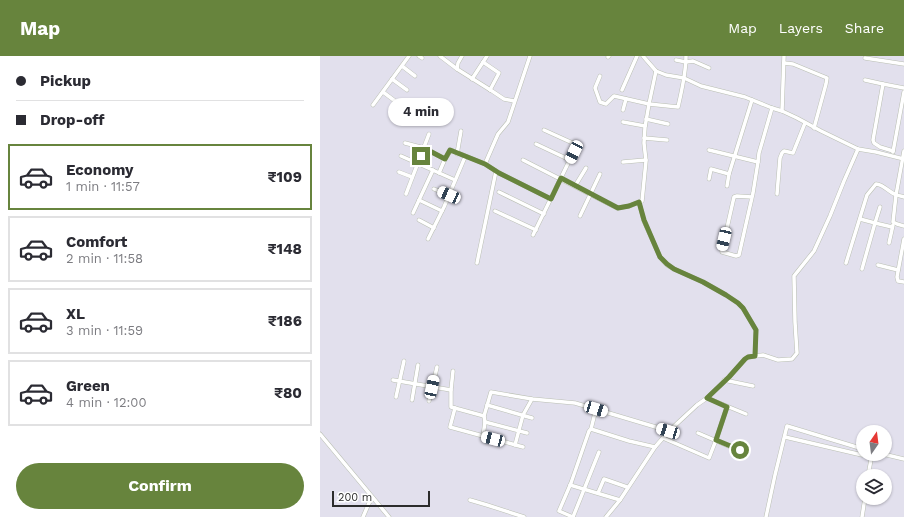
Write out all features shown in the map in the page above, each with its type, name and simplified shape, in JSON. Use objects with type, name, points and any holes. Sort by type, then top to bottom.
[{"type":"street","points":[[373,106],[409,56]]},
{"type":"street","points":[[440,56],[457,69],[504,99],[514,101]]},
{"type":"street","points":[[457,69],[458,63],[462,56]]},
{"type":"street","points":[[472,79],[487,56]]},
{"type":"street","points":[[485,164],[498,134],[508,122],[530,56]]},
{"type":"street","points":[[622,90],[637,56]]},
{"type":"street","points":[[642,56],[656,71],[666,75],[684,78],[700,86],[745,97],[782,111],[858,149],[903,159]]},
{"type":"street","points":[[600,76],[595,88],[600,102],[606,104],[614,96],[649,104],[678,107],[684,78],[686,56]]},
{"type":"street","points":[[782,111],[784,56]]},
{"type":"street","points":[[865,58],[904,64]]},
{"type":"street","points":[[676,60],[686,62],[693,61],[709,68]]},
{"type":"street","points":[[483,62],[499,73],[490,90]]},
{"type":"street","points":[[784,63],[793,64],[826,78],[826,84],[814,128]]},
{"type":"street","points":[[402,66],[415,76]]},
{"type":"street","points":[[523,160],[618,208],[642,201],[646,160],[644,143],[645,126],[656,71]]},
{"type":"street","points":[[392,79],[407,90]]},
{"type":"street","points":[[865,80],[904,88]]},
{"type":"street","points":[[876,152],[876,145],[873,140],[883,84]]},
{"type":"street","points":[[383,92],[395,101]]},
{"type":"street","points":[[892,157],[904,92]]},
{"type":"street","points":[[623,110],[626,99]]},
{"type":"street","points":[[727,186],[729,174],[752,100]]},
{"type":"street","points":[[752,197],[734,197],[722,252],[736,256],[739,255],[752,197],[758,162],[758,153],[772,108]]},
{"type":"street","points":[[646,119],[668,124]]},
{"type":"street","points":[[623,122],[645,126]]},
{"type":"street","points":[[777,194],[780,158],[784,151],[793,153],[805,123]]},
{"type":"street","points":[[533,236],[577,145],[544,130]]},
{"type":"street","points":[[457,154],[461,131]]},
{"type":"street","points":[[406,194],[429,134]]},
{"type":"street","points":[[644,138],[667,140]]},
{"type":"street","points":[[405,143],[424,148],[445,159]]},
{"type":"street","points":[[536,144],[570,160]]},
{"type":"street","points":[[876,145],[893,151]]},
{"type":"street","points":[[606,517],[620,500],[627,487],[668,431],[707,398],[745,359],[748,357],[763,355],[778,360],[792,359],[797,353],[794,276],[814,251],[858,149]]},
{"type":"street","points":[[439,173],[450,150],[485,164],[551,199]]},
{"type":"street","points":[[709,150],[758,162]]},
{"type":"street","points":[[889,243],[904,151]]},
{"type":"street","points":[[401,156],[456,180]]},
{"type":"street","points":[[428,239],[456,180],[465,157]]},
{"type":"street","points":[[623,162],[646,160]]},
{"type":"street","points":[[576,186],[586,168]]},
{"type":"street","points":[[709,179],[711,169],[729,174]]},
{"type":"street","points":[[413,213],[433,170]]},
{"type":"street","points":[[477,262],[496,171]]},
{"type":"street","points":[[399,172],[412,177]]},
{"type":"street","points":[[580,216],[600,174]]},
{"type":"street","points":[[846,263],[867,195],[876,184],[881,185],[896,195],[904,197]]},
{"type":"street","points":[[434,189],[449,195]]},
{"type":"street","points":[[499,192],[544,214]]},
{"type":"street","points":[[419,200],[442,211]]},
{"type":"street","points":[[639,202],[644,220],[660,257],[674,269],[703,282],[726,295],[743,308],[756,330],[755,356]]},
{"type":"street","points":[[862,269],[880,206]]},
{"type":"street","points":[[496,211],[536,230]]},
{"type":"street","points":[[860,219],[892,227]]},
{"type":"street","points":[[419,220],[434,228]]},
{"type":"street","points":[[893,222],[904,226]]},
{"type":"street","points":[[904,239],[896,277],[897,280],[904,282]]},
{"type":"street","points":[[878,265],[898,270]]},
{"type":"street","points":[[396,396],[404,361]]},
{"type":"street","points":[[412,400],[418,365]]},
{"type":"street","points":[[429,401],[436,367]]},
{"type":"street","points":[[453,371],[451,406],[484,416]]},
{"type":"street","points":[[393,380],[451,390]]},
{"type":"street","points":[[724,380],[753,386]]},
{"type":"street","points":[[483,436],[485,422],[484,416],[491,392],[532,399],[575,403],[668,431]]},
{"type":"street","points":[[707,398],[746,414]]},
{"type":"street","points":[[514,445],[522,415],[532,399]]},
{"type":"street","points":[[487,406],[532,418]]},
{"type":"street","points":[[663,438],[709,458],[727,407]]},
{"type":"street","points":[[455,408],[450,427],[523,447]]},
{"type":"street","points":[[596,409],[591,429],[559,511],[573,517],[599,452]]},
{"type":"street","points":[[485,422],[526,433]]},
{"type":"street","points":[[766,517],[787,426],[856,447]]},
{"type":"street","points":[[591,429],[655,448]]},
{"type":"street","points":[[698,433],[740,450]]},
{"type":"street","points":[[320,434],[389,517]]},
{"type":"street","points":[[785,437],[856,454]]},
{"type":"street","points":[[836,440],[836,449]]},
{"type":"street","points":[[892,456],[904,459]]},
{"type":"street","points":[[598,493],[604,479],[627,487]]},
{"type":"street","points":[[570,485],[620,500]]},
{"type":"street","points":[[363,517],[369,503],[373,498]]},
{"type":"street","points":[[470,500],[524,517]]},
{"type":"street","points":[[862,517],[864,505]]},
{"type":"route","points":[[421,156],[424,148],[445,159],[450,150],[485,164],[499,173],[551,199],[561,178],[618,208],[639,202],[644,220],[660,257],[674,269],[703,282],[738,303],[743,308],[756,330],[755,356],[745,359],[707,398],[727,407],[716,440],[740,450]]}]
